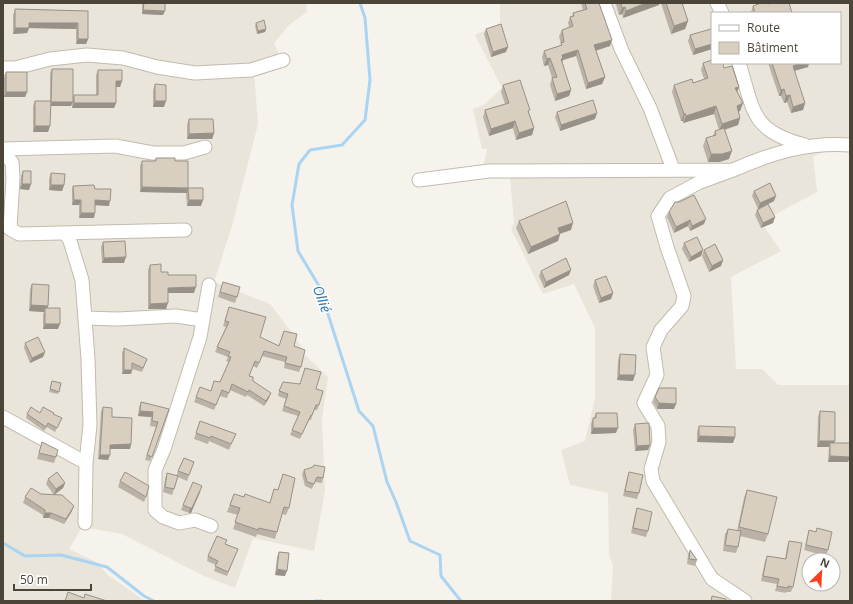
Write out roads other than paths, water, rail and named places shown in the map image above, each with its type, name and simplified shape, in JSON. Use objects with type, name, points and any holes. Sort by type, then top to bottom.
[{"type":"street","points":[[604,3],[622,51],[650,108],[673,169]]},
{"type":"street","points":[[717,3],[722,12]]},
{"type":"street","points":[[3,68],[15,68],[50,59],[87,55],[123,58],[157,67],[195,73],[251,70],[283,60]]},
{"type":"street","points":[[739,64],[754,114],[764,127],[785,140],[810,146]]},
{"type":"street","points":[[745,601],[712,579],[653,481],[651,464],[655,458],[659,442],[658,426],[644,403],[657,375],[653,347],[661,330],[682,306],[684,296],[666,247],[658,216],[670,198],[698,183],[762,157],[797,147],[850,145]]},
{"type":"street","points":[[3,148],[115,146],[153,152],[184,153],[205,147]]},
{"type":"street","points":[[3,153],[12,162],[10,229],[19,234],[185,230]]},
{"type":"street","points":[[419,180],[489,170],[733,170]]},
{"type":"street","points":[[66,234],[70,241],[82,280],[85,318],[90,425],[86,463],[85,523]]},
{"type":"street","points":[[209,284],[200,337],[164,449],[155,470],[155,510],[163,517],[179,523],[195,520],[211,526]]},
{"type":"street","points":[[85,318],[118,319],[176,316],[203,320]]},
{"type":"street","points":[[3,417],[86,463]]},
{"type":"waterway","name":"Ollié","points":[[360,3],[365,18],[370,80],[365,120],[342,145],[310,150],[299,164],[292,205],[298,251],[319,286],[359,411],[373,426],[387,482],[410,541],[440,555],[441,576],[461,601]]},
{"type":"waterway","points":[[3,543],[25,556],[61,555],[107,567],[144,596],[154,601]]},
{"type":"waterway","points":[[315,601],[322,601]]}]
